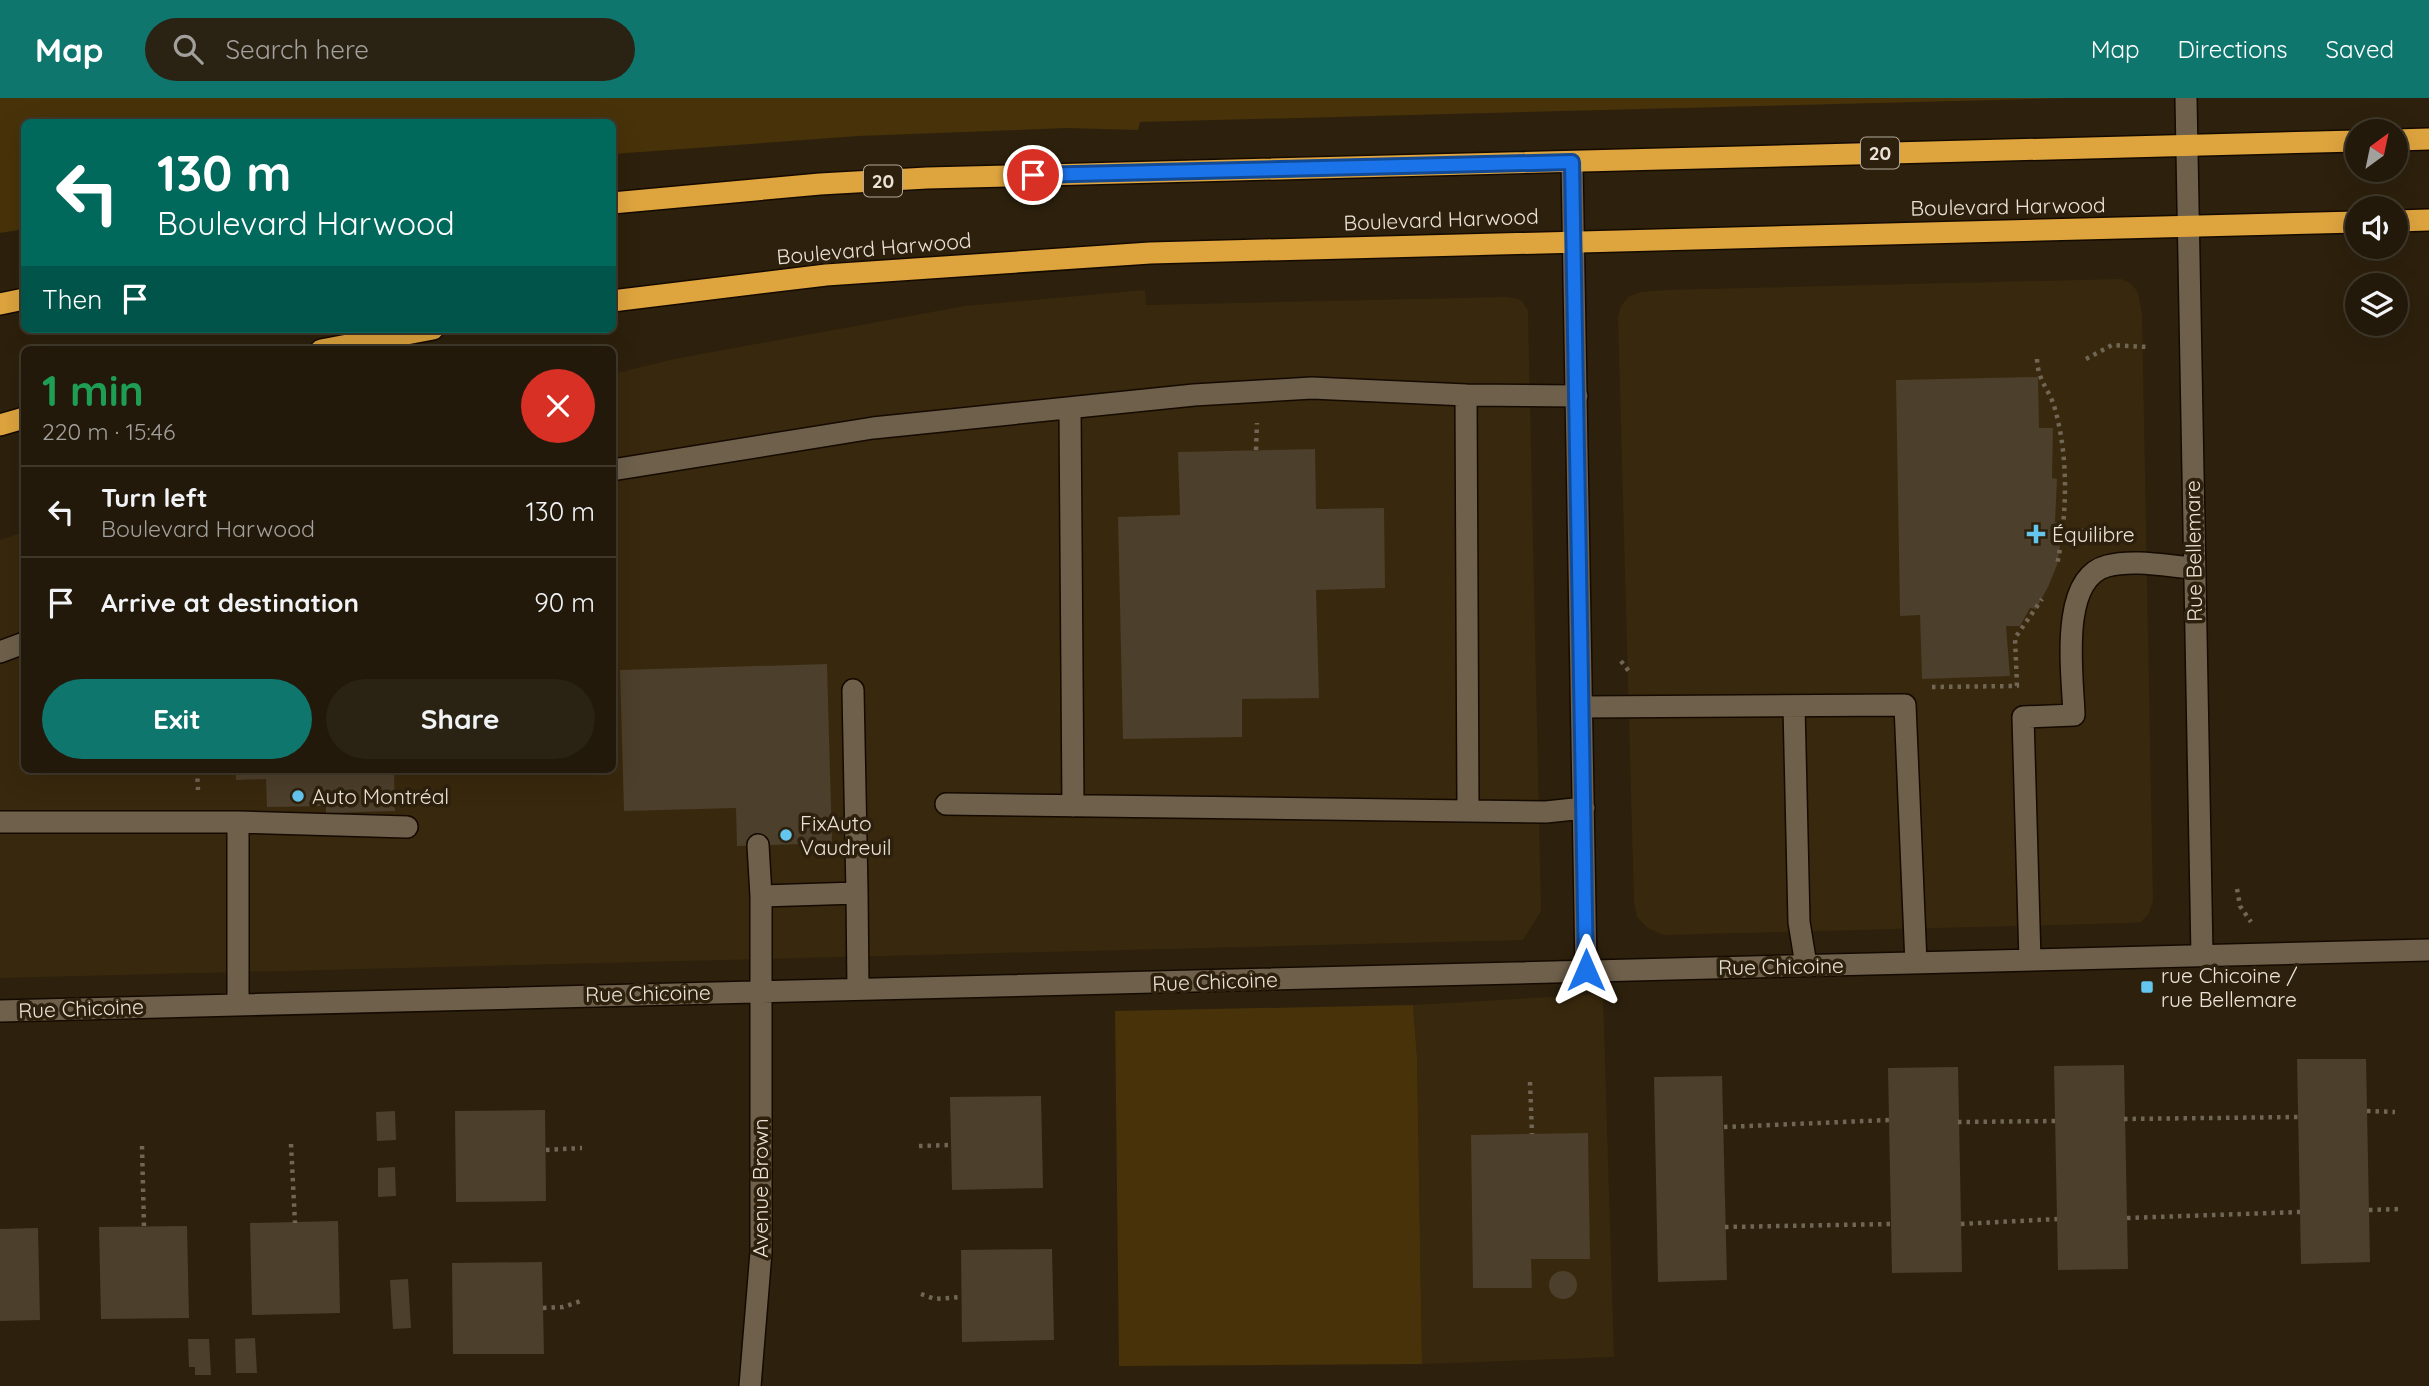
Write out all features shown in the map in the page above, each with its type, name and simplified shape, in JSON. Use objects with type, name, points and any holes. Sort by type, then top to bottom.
[{"type":"highway","points":[[2408,140],[2429,139]]},
{"type":"highway","name":"20","points":[[616,203],[820,184],[927,178],[2345,141]]},
{"type":"highway","points":[[2408,221],[2429,220]]},
{"type":"highway","name":"Boulevard Harwood","points":[[616,301],[826,275],[1150,253],[2345,222]]},
{"type":"highway","points":[[0,304],[21,300]]},
{"type":"highway","points":[[342,346],[412,333]]},
{"type":"highway","points":[[0,425],[21,419]]},
{"type":"street","name":"Rue Bellemare","points":[[2186,98],[2202,955]]},
{"type":"street","points":[[1572,162],[1584,707],[1586,970]]},
{"type":"street","points":[[616,469],[873,428],[1194,395],[1312,388],[1466,395],[1577,396]]},
{"type":"street","points":[[1466,395],[1468,811]]},
{"type":"street","points":[[1070,409],[1073,806]]},
{"type":"street","points":[[2031,960],[2023,717],[2074,715],[2074,610],[2084,583],[2096,571],[2114,565],[2193,568]]},
{"type":"street","points":[[0,653],[21,644]]},
{"type":"street","points":[[853,690],[858,989]]},
{"type":"street","points":[[1584,707],[1905,705],[1916,962]]},
{"type":"street","points":[[1794,706],[1799,922],[1806,965]]},
{"type":"street","points":[[946,804],[1546,812],[1584,808]]},
{"type":"street","points":[[0,822],[239,822],[407,828]]},
{"type":"street","points":[[238,1003],[239,822]]},
{"type":"street","name":"Avenue Brown","points":[[750,1386],[761,1252],[761,896],[758,845]]},
{"type":"street","points":[[761,896],[857,893]]},
{"type":"street","name":"Rue Chicoine","points":[[0,1011],[2429,950]]},
{"type":"path","points":[[2086,359],[2112,345],[2148,347]]},
{"type":"path","points":[[2037,359],[2038,377],[2054,406],[2059,429],[2065,497],[2063,532],[2053,576]]},
{"type":"path","points":[[2063,532],[2094,530]]},
{"type":"path","points":[[1922,687],[2017,686],[2015,638],[2048,587]]},
{"type":"path","points":[[2236,889],[2240,906],[2253,924]]},
{"type":"path","points":[[1530,1082],[1532,1134]]},
{"type":"path","points":[[2367,1111],[2395,1112]]},
{"type":"path","points":[[2124,1119],[2298,1117]]},
{"type":"path","points":[[1724,1127],[1889,1120]]},
{"type":"path","points":[[1958,1122],[2056,1121]]},
{"type":"path","points":[[291,1144],[295,1223]]},
{"type":"path","points":[[919,1146],[951,1145]]},
{"type":"path","points":[[142,1146],[144,1227]]},
{"type":"path","points":[[545,1150],[582,1148]]},
{"type":"path","points":[[2370,1210],[2399,1209]]},
{"type":"path","points":[[2127,1218],[2300,1212]]},
{"type":"path","points":[[1961,1224],[2057,1219]]},
{"type":"path","points":[[1725,1227],[1892,1224]]},
{"type":"path","points":[[921,1294],[935,1299],[962,1297]]},
{"type":"path","points":[[543,1308],[563,1307],[584,1300]]},
{"type":"shaded area","points":[[0,98],[2069,98],[1140,122],[1138,130],[1067,128],[858,136],[616,154],[616,119],[21,119],[21,230],[0,233]]},
{"type":"shaded area","points":[[2121,279],[2130,283],[2138,292],[2142,315],[2153,901],[2149,913],[2141,922],[2128,923],[1663,935],[1648,928],[1637,917],[1634,902],[1618,316],[1621,306],[1628,297],[1641,292],[1665,290]]},
{"type":"shaded area","points":[[1145,290],[1146,305],[1508,297],[1521,300],[1528,311],[1541,911],[1523,940],[0,978],[0,540],[21,533],[21,773],[616,773],[616,373],[674,359],[965,306]]},
{"type":"shaded area","points":[[1603,994],[1614,1357],[1422,1364],[1417,1057],[1413,1005]]},
{"type":"shaded area","points":[[1413,1005],[1417,1057],[1422,1364],[1119,1366],[1115,1011]]},
{"type":"building","points":[[2038,377],[2039,428],[2053,428],[2052,478],[2057,479],[2055,522],[2064,522],[2057,565],[2036,609],[2030,608],[2020,626],[2006,626],[2010,676],[1922,679],[1920,615],[1900,616],[1896,380]]},
{"type":"building","points":[[1315,449],[1316,509],[1384,508],[1385,588],[1316,590],[1319,698],[1242,699],[1242,737],[1123,739],[1118,517],[1180,515],[1178,452]]},
{"type":"building","points":[[827,664],[832,843],[737,846],[736,808],[624,811],[620,670]]},
{"type":"building","points":[[236,773],[394,773],[395,811],[326,813],[326,806],[267,807],[266,779],[236,780]]},
{"type":"building","points":[[2297,1059],[2366,1059],[2370,1262],[2301,1264]]},
{"type":"building","points":[[2124,1065],[2128,1269],[2058,1270],[2054,1066]]},
{"type":"building","points":[[1958,1067],[1962,1272],[1892,1273],[1888,1068]]},
{"type":"building","points":[[1722,1076],[1727,1280],[1658,1282],[1654,1077]]},
{"type":"building","points":[[1041,1096],[1043,1188],[952,1190],[950,1097]]},
{"type":"building","points":[[545,1110],[546,1201],[456,1202],[455,1111]]},
{"type":"building","points":[[395,1111],[396,1140],[377,1141],[376,1112]]},
{"type":"building","points":[[1588,1133],[1590,1259],[1531,1259],[1532,1288],[1473,1288],[1471,1135]]},
{"type":"building","points":[[395,1167],[396,1196],[378,1197],[378,1168]]},
{"type":"building","points":[[338,1221],[340,1313],[252,1315],[250,1223]]},
{"type":"building","points":[[187,1226],[189,1318],[101,1319],[99,1227]]},
{"type":"building","points":[[38,1228],[40,1320],[0,1321],[0,1229]]},
{"type":"building","points":[[1052,1249],[1054,1340],[962,1342],[961,1250]]},
{"type":"building","points":[[542,1262],[544,1354],[453,1354],[452,1263]]},
{"type":"building","points":[[1563,1271],[1573,1275],[1577,1285],[1573,1295],[1563,1299],[1553,1295],[1549,1285],[1553,1275]]},
{"type":"building","points":[[408,1279],[411,1328],[393,1329],[390,1280]]},
{"type":"building","points":[[255,1338],[257,1373],[236,1373],[235,1339]]},
{"type":"building","points":[[188,1339],[209,1339],[211,1375],[195,1375],[195,1367],[189,1367]]},
{"type":"place","name":"Équilibre","points":[[2036,534]]},
{"type":"place","name":"Auto Montréal","points":[[298,796]]},
{"type":"place","name":"FixAuto Vaudreuil","points":[[786,835]]},
{"type":"place","name":"rue Chicoine / rue Bellemare","points":[[2147,987]]},
{"type":"route","points":[[1033,175],[1572,162],[1584,707],[1586,970]]}]
